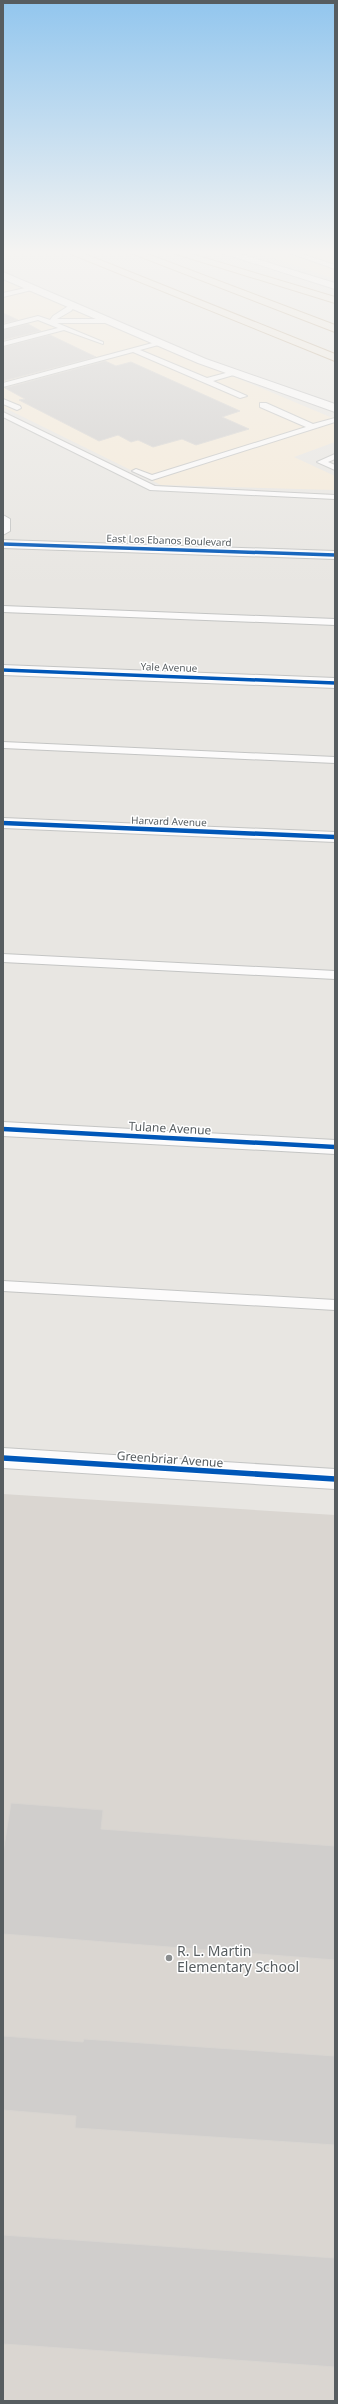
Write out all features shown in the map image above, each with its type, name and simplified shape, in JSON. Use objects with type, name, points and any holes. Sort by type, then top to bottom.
[{"type":"highway","points":[[322,362],[335,368]]},
{"type":"street","points":[[209,362],[335,408]]},
{"type":"street","points":[[3,519],[3,532]]},
{"type":"street","name":"East Los Ebanos Boulevard","points":[[3,544],[335,554]]},
{"type":"street","name":"Yale Avenue","points":[[3,670],[335,683]]},
{"type":"street","name":"Harvard Avenue","points":[[3,823],[335,837]]},
{"type":"street","name":"Tulane Avenue","points":[[3,1129],[335,1147]]},
{"type":"street","name":"Greenbriar Avenue","points":[[3,1458],[335,1479]]},
{"type":"lane","points":[[3,384],[86,362]]},
{"type":"lane","points":[[161,362],[243,396]]},
{"type":"lane","points":[[205,381],[234,372]]},
{"type":"lane","points":[[3,401],[17,408]]},
{"type":"lane","points":[[263,405],[313,427]]},
{"type":"lane","points":[[3,414],[153,488],[335,497]]},
{"type":"lane","points":[[32,419],[152,478],[335,420]]},
{"type":"lane","points":[[335,456],[320,462],[335,468]]},
{"type":"lane","points":[[3,608],[335,622]]},
{"type":"lane","points":[[3,745],[335,760]]},
{"type":"lane","points":[[3,958],[335,975]]},
{"type":"lane","points":[[3,1286],[335,1305]]},
{"type":"shaded area","points":[[3,362],[199,362],[335,419],[335,442],[294,457],[335,476],[335,490],[161,485],[3,407]]},
{"type":"shaded area","name":"R. L. Martin Elementary School","points":[[3,1494],[335,1515],[335,2401],[3,2401]]},
{"type":"building","points":[[3,362],[76,362],[3,381]]},
{"type":"building","points":[[101,362],[108,362],[116,366],[131,362],[240,411],[222,417],[249,429],[196,445],[182,439],[153,447],[138,440],[131,442],[118,435],[99,441],[19,400],[25,399],[5,388]]},
{"type":"building","points":[[11,1803],[103,1810],[101,1829],[335,1846],[335,1960],[3,1934],[3,1853]]},
{"type":"building","points":[[3,2036],[83,2042],[84,2039],[335,2056],[335,2145],[75,2128],[76,2116],[3,2110]]},
{"type":"building","points":[[3,2235],[335,2258],[335,2367],[3,2344]]},
{"type":"cycle path","points":[[3,544],[335,555]]},
{"type":"cycle path","points":[[3,670],[335,683]]},
{"type":"cycle path","points":[[3,823],[335,837]]},
{"type":"cycle path","points":[[3,1129],[335,1147]]},
{"type":"cycle path","points":[[3,1458],[335,1479]]},
{"type":"place","name":"R. L. Martin Elementary School","points":[[169,1958]]}]
